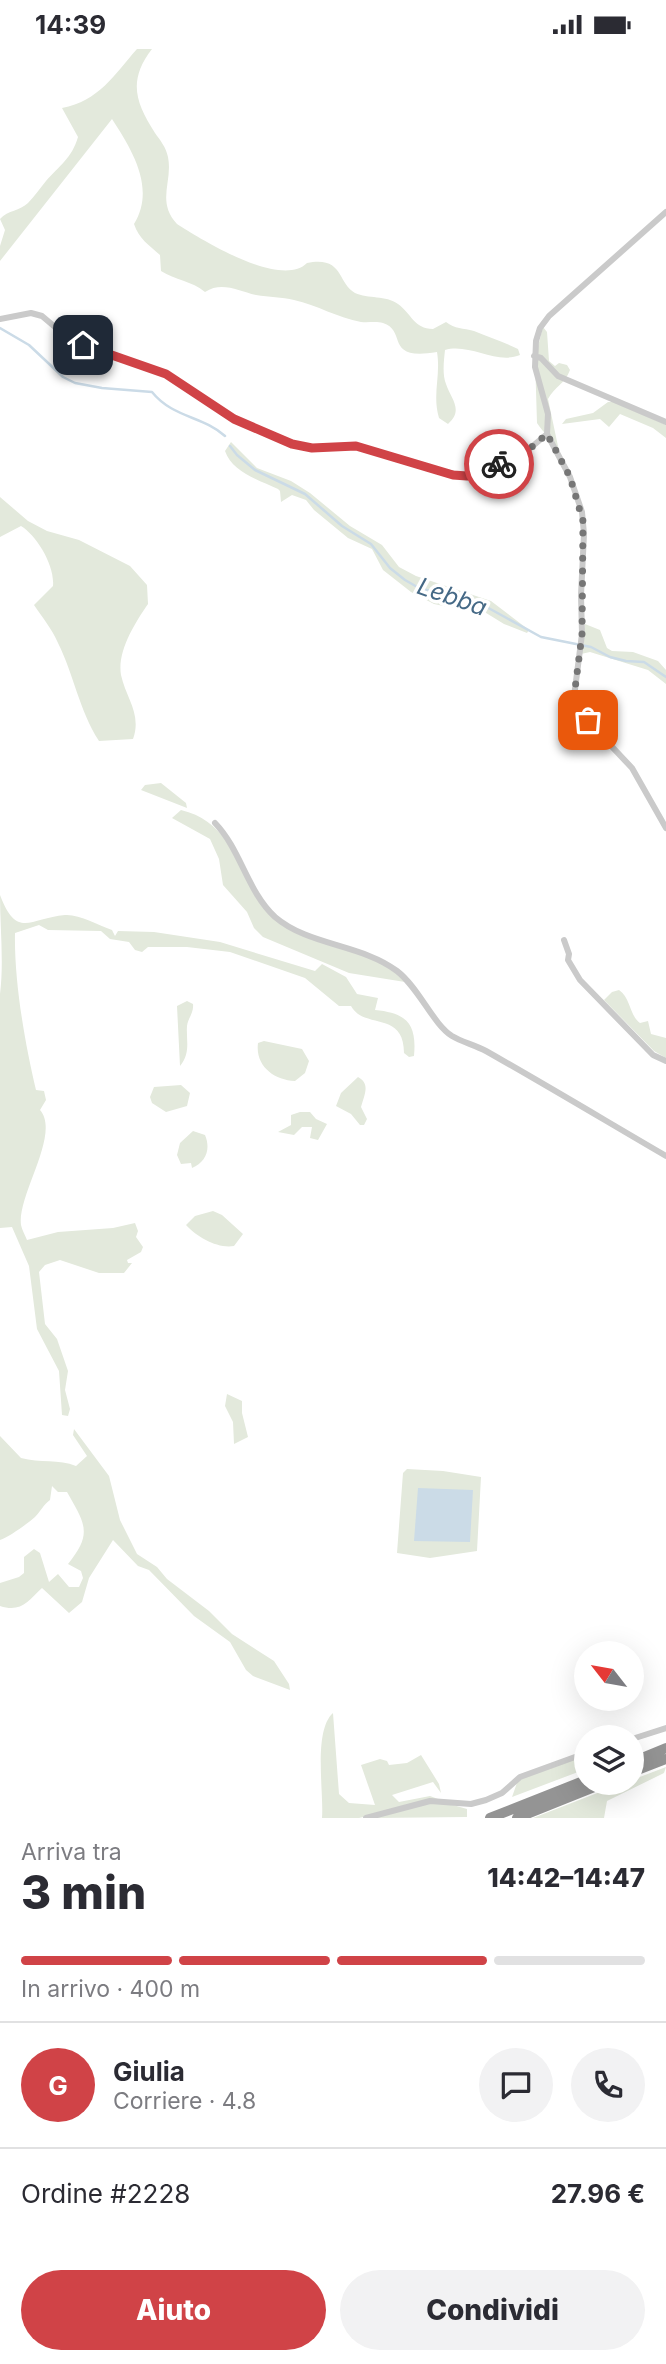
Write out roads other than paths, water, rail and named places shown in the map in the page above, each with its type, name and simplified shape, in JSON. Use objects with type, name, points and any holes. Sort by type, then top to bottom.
[{"type":"highway","points":[[644,1757],[666,1748]]},
{"type":"highway","points":[[644,1767],[666,1759]]},
{"type":"highway","points":[[490,1818],[574,1785]]},
{"type":"highway","points":[[517,1818],[574,1795]]},
{"type":"street","points":[[666,212],[549,316],[540,328],[534,356],[548,414],[547,434],[570,477],[583,521],[581,647],[574,697],[583,716],[632,768],[666,828]]},
{"type":"street","points":[[0,319],[31,313],[42,316],[68,338],[166,374],[234,419],[292,444],[312,448],[356,446],[439,471],[467,476],[482,472],[528,450],[547,434]]},
{"type":"street","points":[[534,356],[541,358],[558,376],[666,422]]},
{"type":"street","points":[[215,823],[233,845],[252,885],[276,918],[291,927],[372,957],[396,971],[417,989],[449,1035],[484,1050],[666,1156]]},
{"type":"street","points":[[564,940],[569,954],[568,960],[580,980],[653,1055],[666,1061]]},
{"type":"street","points":[[644,1735],[666,1728]]},
{"type":"street","points":[[366,1818],[430,1801],[471,1804],[486,1800],[502,1793],[520,1777],[574,1757]]},
{"type":"water","points":[[418,1488],[473,1490],[470,1542],[414,1541]]},
{"type":"waterway","name":"Lebba","points":[[0,328],[29,345],[63,377],[75,383],[152,392],[169,407],[207,424],[225,436]]},
{"type":"waterway","name":"Lebba","points":[[230,446],[255,470],[305,494],[342,526],[371,544],[390,568],[419,588],[483,605],[541,637],[591,647],[610,657],[626,661],[644,662],[666,677]]}]
